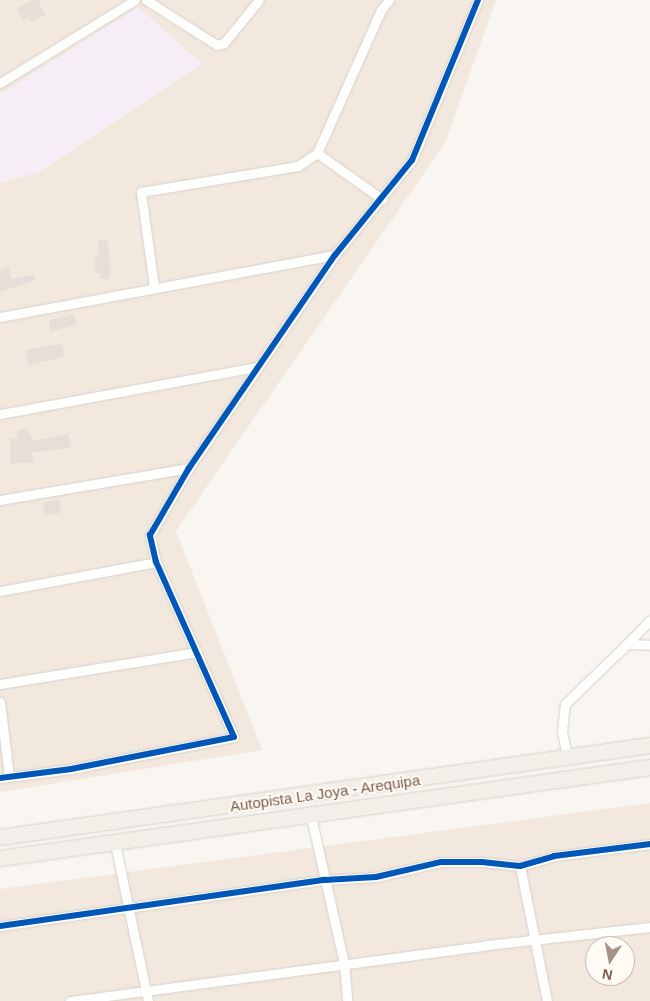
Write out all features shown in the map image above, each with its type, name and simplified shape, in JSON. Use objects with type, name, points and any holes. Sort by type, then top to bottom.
[{"type":"main road","name":"Autopista La Joya - Arequipa","points":[[0,837],[650,745]]},
{"type":"main road","name":"Autopista La Joya - Arequipa","points":[[0,858],[311,817],[650,767]]},
{"type":"street","points":[[0,83],[135,0]]},
{"type":"street","points":[[146,0],[217,45],[224,44],[259,0]]},
{"type":"street","points":[[154,287],[141,192],[298,166],[318,152],[381,10],[389,0]]},
{"type":"street","points":[[0,702],[5,777],[71,769],[234,737],[156,562],[150,535],[189,468],[335,255],[412,160],[478,0]]},
{"type":"street","points":[[318,152],[382,199]]},
{"type":"street","points":[[0,317],[335,255]]},
{"type":"street","points":[[0,414],[257,367]]},
{"type":"street","points":[[0,500],[189,468]]},
{"type":"street","points":[[0,591],[156,562]]},
{"type":"street","points":[[567,757],[562,731],[565,704],[628,644],[650,620]]},
{"type":"street","points":[[628,644],[650,645]]},
{"type":"street","points":[[0,684],[197,652]]},
{"type":"street","points":[[311,817],[344,963],[347,1001]]},
{"type":"street","points":[[115,844],[126,908],[132,915],[148,1001]]},
{"type":"street","points":[[0,926],[325,880],[367,878],[458,861],[520,866],[554,856],[650,844]]},
{"type":"street","points":[[520,866],[547,1001]]},
{"type":"street","points":[[70,1001],[344,963],[650,927]]},
{"type":"shaded area","points":[[0,0],[496,0],[445,143],[176,531],[262,750],[0,792]]},
{"type":"shaded area","points":[[138,7],[202,64],[39,172],[0,183],[0,94]]},
{"type":"shaded area","points":[[650,803],[650,1001],[0,1001],[0,889]]},
{"type":"building","points":[[33,0],[38,0],[45,15],[31,22],[29,17],[23,20],[17,8]]},
{"type":"building","points":[[107,239],[111,271],[109,279],[101,279],[100,273],[96,273],[94,258],[99,257],[98,240]]},
{"type":"building","points":[[9,267],[11,279],[34,275],[36,280],[0,292],[0,270]]},
{"type":"building","points":[[74,314],[77,324],[50,332],[49,320]]},
{"type":"building","points":[[62,344],[64,357],[28,365],[25,350]]},
{"type":"building","points":[[28,428],[33,441],[68,434],[71,448],[32,452],[34,462],[10,464],[10,438],[18,439],[17,430]]},
{"type":"building","points":[[59,500],[61,513],[45,515],[43,503]]},
{"type":"cycle path","points":[[0,778],[71,769],[234,737],[156,562],[150,535],[189,468],[335,255],[412,160],[478,0]]},
{"type":"cycle path","points":[[0,926],[325,880],[376,877],[441,862],[482,862],[520,866],[554,856],[650,844]]}]
